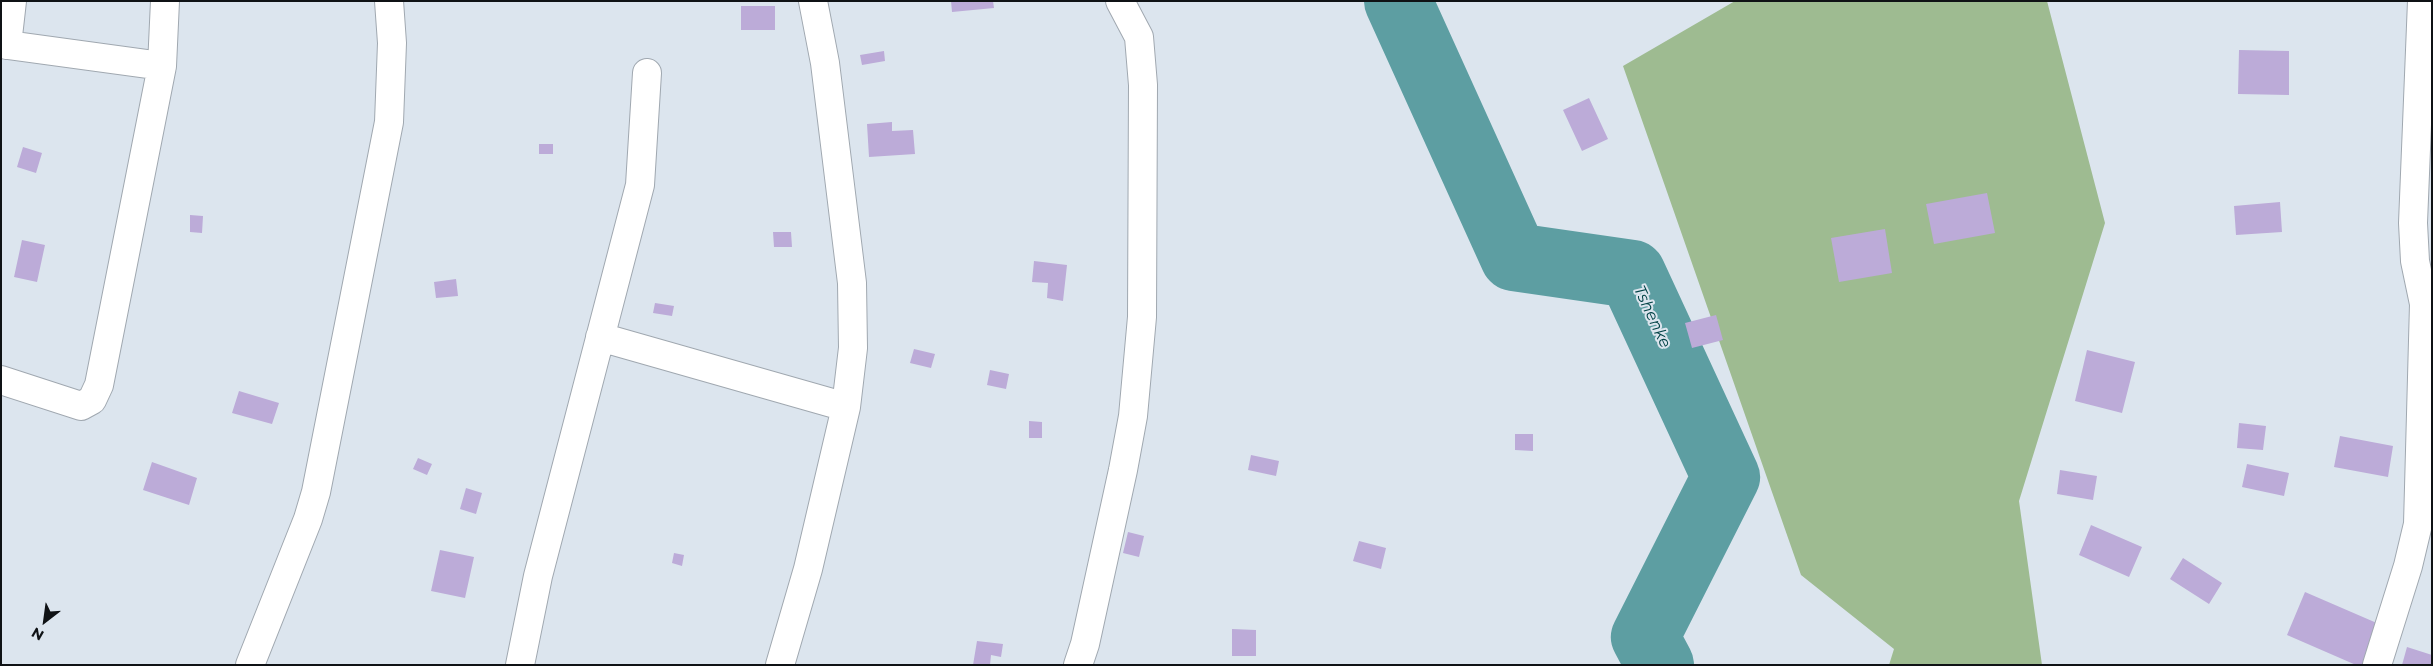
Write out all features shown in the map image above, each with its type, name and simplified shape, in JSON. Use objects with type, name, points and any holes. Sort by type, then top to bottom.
[{"type":"street","points":[[12,1],[4,44],[162,66]]},
{"type":"street","points":[[1,380],[81,406],[92,400],[99,386],[162,66],[165,1]]},
{"type":"street","points":[[250,665],[308,519],[316,492],[390,122],[392,43],[389,1]]},
{"type":"street","points":[[780,665],[808,569],[846,407],[853,348],[852,283],[825,64],[813,1]]},
{"type":"street","points":[[1078,665],[1085,644],[1123,470],[1134,408],[1142,317],[1143,85],[1139,37],[1120,1]]},
{"type":"street","points":[[2377,665],[2408,566],[2418,524],[2424,304],[2415,261],[2413,223],[2422,1]]},
{"type":"street","points":[[520,665],[538,576],[640,184],[647,73]]},
{"type":"street","points":[[600,338],[846,407]]},
{"type":"green space","points":[[1735,1],[2047,1],[2105,223],[2019,501],[2042,665],[1889,665],[1894,649],[1801,575],[1623,66]]},
{"type":"building","points":[[951,1],[993,1],[994,8],[952,12]]},
{"type":"building","points":[[741,6],[775,6],[775,30],[741,30]]},
{"type":"building","points":[[2239,50],[2289,51],[2289,95],[2238,94]]},
{"type":"building","points":[[884,51],[885,61],[862,65],[860,55]]},
{"type":"building","points":[[1589,98],[1608,139],[1582,151],[1563,110]]},
{"type":"building","points":[[892,122],[892,131],[913,130],[915,154],[869,157],[867,124]]},
{"type":"building","points":[[539,144],[553,144],[553,154],[539,154]]},
{"type":"building","points":[[23,147],[42,153],[36,173],[17,167]]},
{"type":"building","points":[[1987,193],[1995,233],[1934,244],[1926,204]]},
{"type":"building","points":[[2280,202],[2282,232],[2236,235],[2234,206]]},
{"type":"building","points":[[190,215],[203,216],[202,233],[190,232]]},
{"type":"building","points":[[1885,229],[1892,273],[1839,282],[1831,238]]},
{"type":"building","points":[[773,232],[791,232],[792,247],[774,247]]},
{"type":"building","points":[[22,240],[45,245],[37,282],[14,277]]},
{"type":"building","points":[[1034,261],[1067,265],[1063,301],[1047,298],[1048,283],[1032,282]]},
{"type":"building","points":[[456,279],[458,296],[436,298],[434,282]]},
{"type":"building","points":[[655,303],[674,306],[672,316],[653,313]]},
{"type":"building","points":[[1716,315],[1723,340],[1692,348],[1685,323]]},
{"type":"building","points":[[914,349],[935,354],[931,368],[910,363]]},
{"type":"building","points":[[2087,350],[2135,362],[2122,413],[2075,401]]},
{"type":"building","points":[[990,370],[1009,374],[1006,389],[987,385]]},
{"type":"building","points":[[239,391],[279,403],[272,424],[232,413]]},
{"type":"building","points":[[1029,421],[1042,422],[1042,438],[1029,438]]},
{"type":"building","points":[[2239,423],[2266,426],[2263,450],[2237,448]]},
{"type":"building","points":[[1515,434],[1533,434],[1533,451],[1515,450]]},
{"type":"building","points":[[2340,436],[2393,446],[2388,477],[2334,467]]},
{"type":"building","points":[[1251,455],[1279,461],[1276,476],[1248,470]]},
{"type":"building","points":[[418,458],[432,464],[427,475],[413,469]]},
{"type":"building","points":[[152,462],[197,478],[189,505],[143,490]]},
{"type":"building","points":[[2247,464],[2289,473],[2284,496],[2242,487]]},
{"type":"building","points":[[2060,470],[2097,476],[2093,500],[2057,494]]},
{"type":"building","points":[[466,488],[482,493],[476,514],[460,509]]},
{"type":"building","points":[[2091,525],[2142,547],[2129,577],[2079,555]]},
{"type":"building","points":[[1128,532],[1144,536],[1139,557],[1123,553]]},
{"type":"building","points":[[1359,541],[1386,548],[1381,569],[1353,561]]},
{"type":"building","points":[[440,550],[474,557],[465,598],[431,591]]},
{"type":"building","points":[[674,553],[684,555],[682,566],[672,563]]},
{"type":"building","points":[[2183,558],[2222,583],[2209,604],[2170,579]]},
{"type":"building","points":[[2305,592],[2386,627],[2370,665],[2356,665],[2287,635]]},
{"type":"building","points":[[1232,629],[1256,630],[1256,656],[1232,656]]},
{"type":"building","points":[[977,641],[1003,644],[1001,657],[991,655],[990,665],[973,665]]},
{"type":"building","points":[[2407,647],[2432,655],[2432,665],[2402,665]]},
{"type":"waterway","name":"Tshenke","points":[[1398,1],[1514,257],[1632,274],[1726,477],[1645,637],[1660,665]]}]
